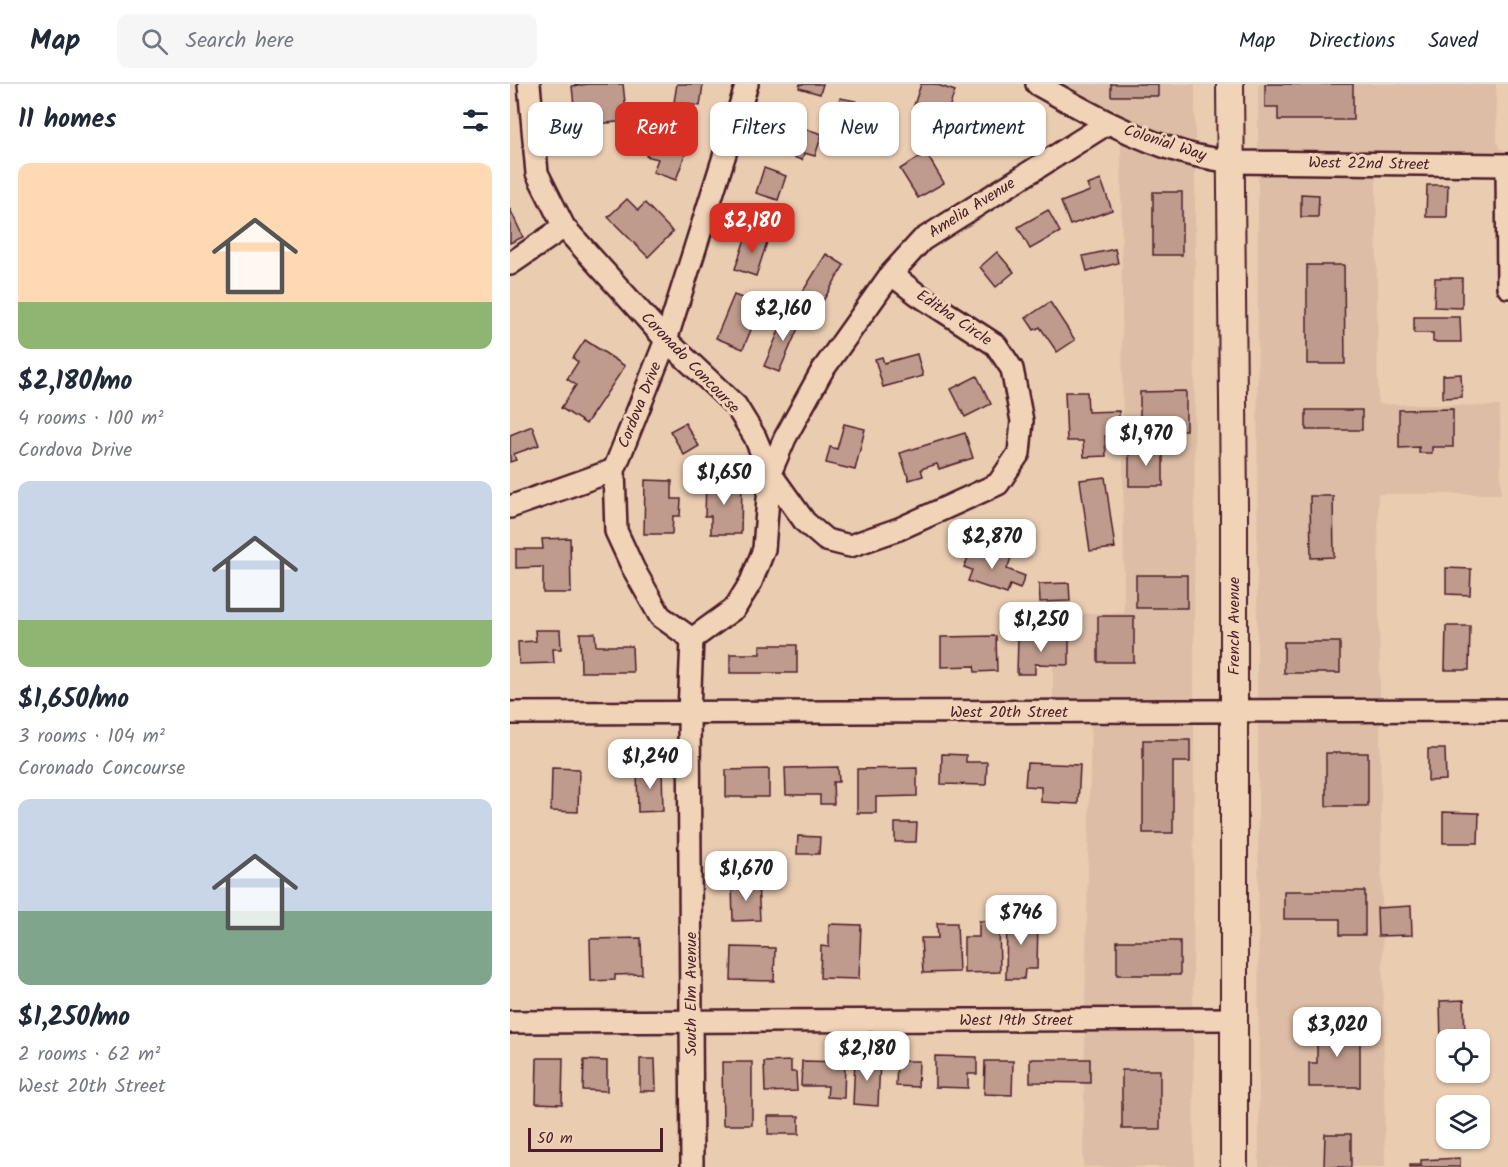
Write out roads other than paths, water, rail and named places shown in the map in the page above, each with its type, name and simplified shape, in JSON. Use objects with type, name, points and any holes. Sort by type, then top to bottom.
[{"type":"main road","name":"French Avenue","points":[[1230,84],[1234,1167]]},
{"type":"street","name":"Coronado Concourse","points":[[529,84],[537,173],[564,227],[666,340],[736,406],[755,437],[770,473],[764,549],[751,582],[735,608],[693,639]]},
{"type":"street","name":"Cordova Drive","points":[[693,639],[660,616],[633,568],[616,531],[614,470],[666,340],[747,84]]},
{"type":"street","name":"Colonial Way","points":[[1037,84],[1108,123],[1155,143],[1187,154],[1231,162]]},
{"type":"street","name":"Amelia Avenue","points":[[770,473],[785,438],[822,371],[891,274],[922,240],[1108,123]]},
{"type":"street","name":"West 22nd Street","points":[[1231,162],[1508,165]]},
{"type":"street","points":[[1508,165],[1508,287]]},
{"type":"street","points":[[510,264],[564,227]]},
{"type":"street","name":"Editha Circle","points":[[770,473],[805,522],[826,540],[850,546],[899,529],[998,484],[1019,453],[1022,421],[1012,369],[996,345],[917,294],[891,274]]},
{"type":"street","points":[[510,507],[614,470]]},
{"type":"street","points":[[689,713],[693,639]]},
{"type":"street","name":"West 20th Street","points":[[510,714],[1508,710]]},
{"type":"street","name":"South Elm Avenue","points":[[689,713],[692,1167]]},
{"type":"street","name":"West 19th Street","points":[[510,1022],[1234,1019]]}]
